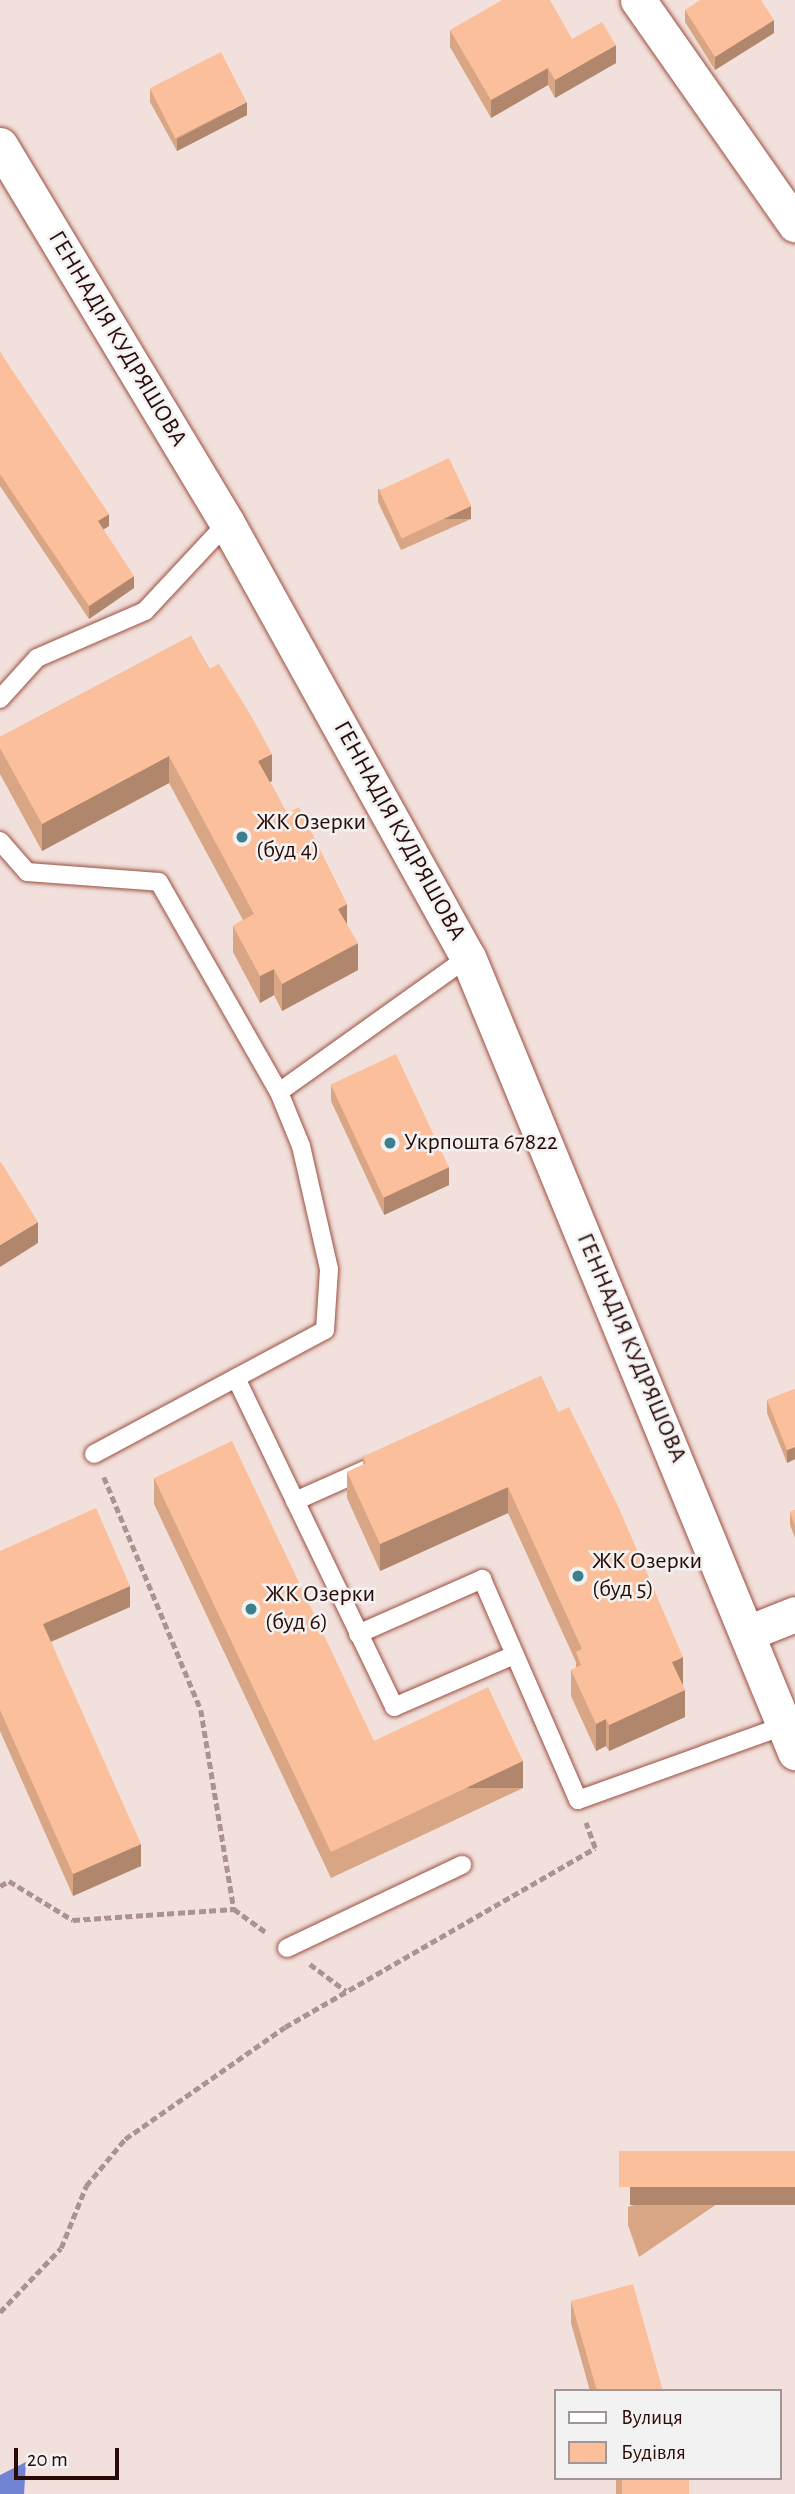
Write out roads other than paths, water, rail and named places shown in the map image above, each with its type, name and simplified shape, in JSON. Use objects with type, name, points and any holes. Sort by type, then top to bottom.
[{"type":"street","points":[[638,0],[795,224]]},
{"type":"street","name":"ГЕННАДІЯ КУДРЯШОВА","points":[[0,145],[227,523],[468,957],[750,1632],[790,1739]]},
{"type":"street","points":[[750,1632],[795,1614]]},
{"type":"lane","points":[[0,699],[37,658],[145,611],[227,523]]},
{"type":"lane","points":[[0,841],[27,872],[159,882],[279,1093],[301,1146],[329,1269],[325,1330],[94,1454]]},
{"type":"lane","points":[[279,1093],[468,957]]},
{"type":"lane","points":[[236,1378],[394,1707],[514,1655]]},
{"type":"lane","points":[[295,1500],[383,1462]]},
{"type":"lane","points":[[358,1634],[482,1579],[578,1800],[790,1739]]},
{"type":"lane","points":[[287,1948],[461,1865]]},
{"type":"water","points":[[26,2462],[24,2494],[0,2494],[0,2475]]},
{"type":"place","name":"ЖК Озерки (буд 4)","points":[[242,837]]},
{"type":"place","name":"Укрпошта 67822","points":[[390,1143]]},
{"type":"place","name":"ЖК Озерки (буд 5)","points":[[578,1576]]},
{"type":"place","name":"ЖК Озерки (буд 6)","points":[[251,1609]]}]
